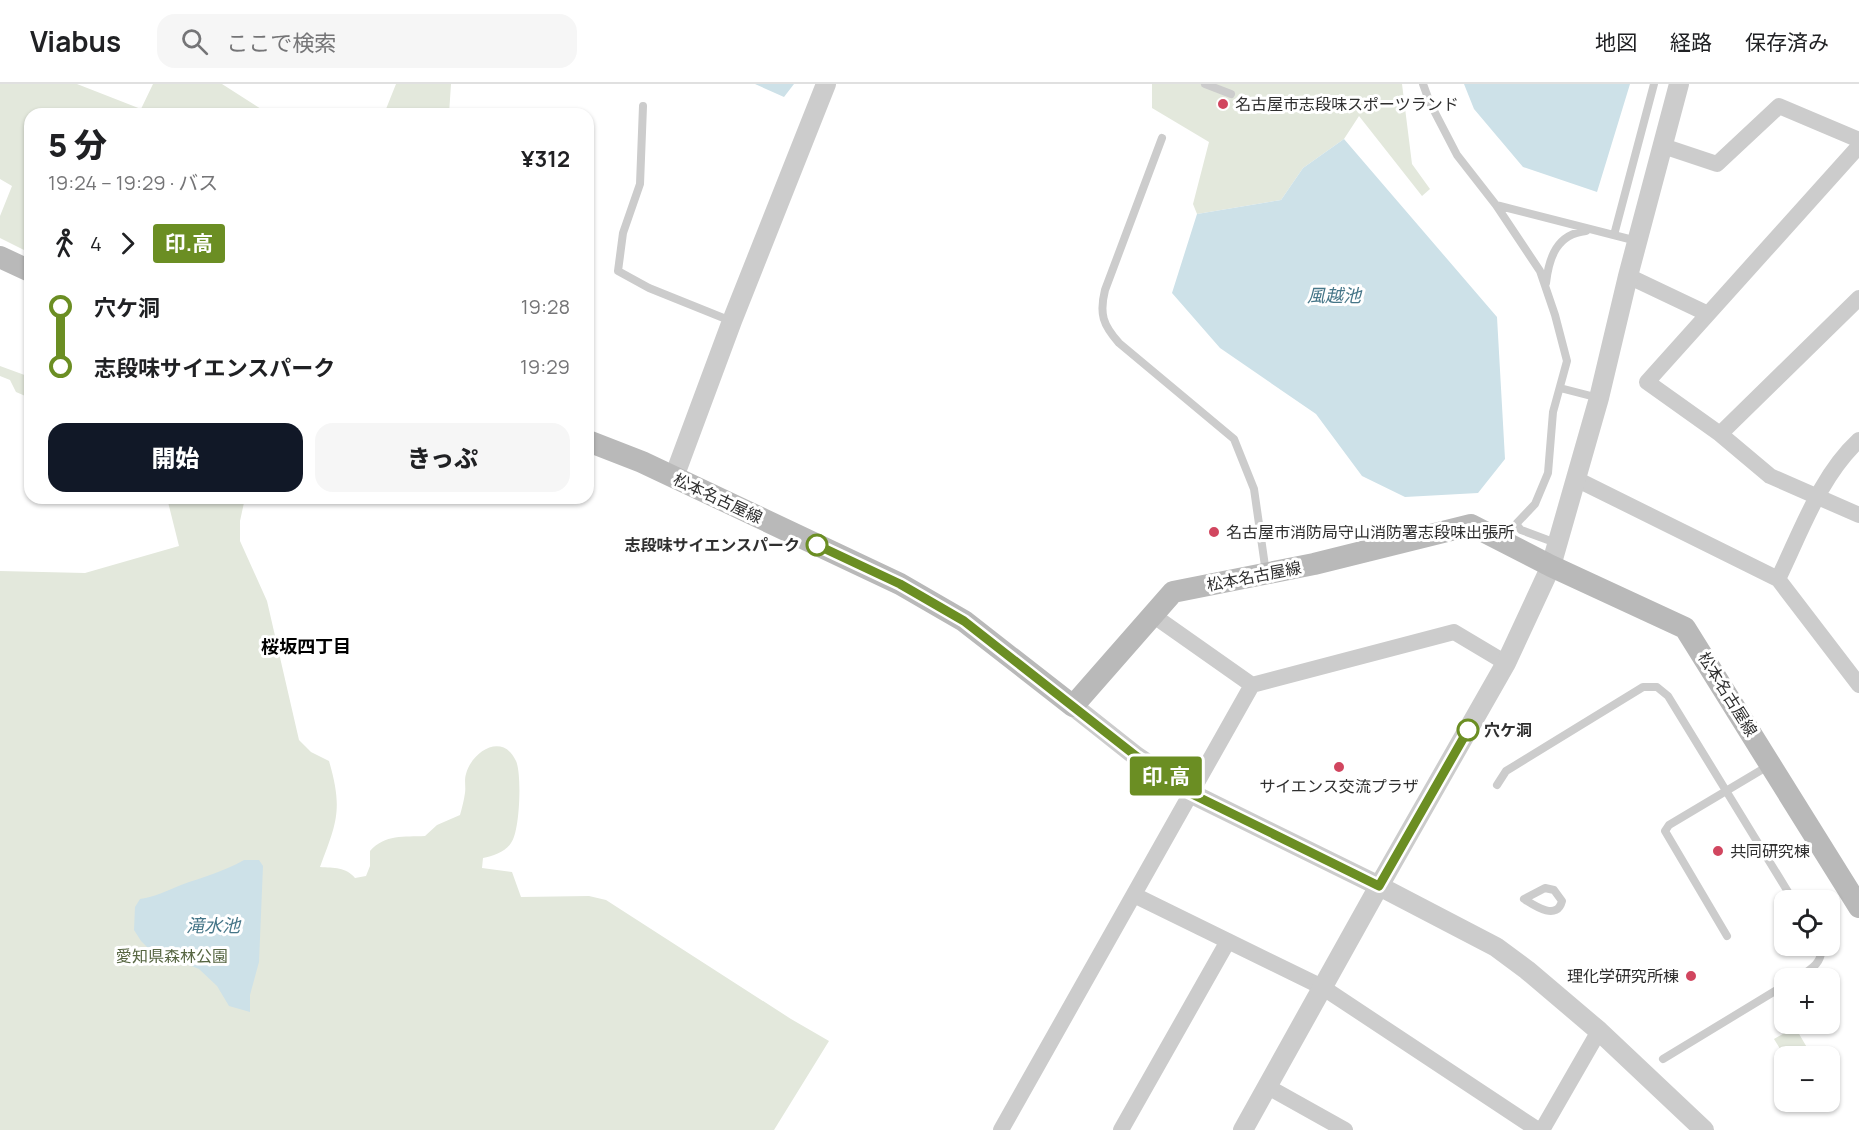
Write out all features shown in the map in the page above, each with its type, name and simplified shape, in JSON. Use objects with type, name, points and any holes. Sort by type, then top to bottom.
[{"type":"main road","points":[[0,257],[24,268]]},
{"type":"main road","name":"松本名古屋線","points":[[594,444],[674,477],[917,593],[964,621],[1072,706],[1173,592],[1472,525],[1551,566],[1685,628],[1859,907]]},
{"type":"street","points":[[674,477],[732,321],[826,84]]},
{"type":"street","points":[[1243,1130],[1506,663],[1551,566],[1599,398],[1628,276],[1679,84]]},
{"type":"street","points":[[1663,146],[1717,164],[1779,106],[1859,140]]},
{"type":"street","points":[[1859,146],[1647,381],[1720,435],[1770,476],[1859,515]]},
{"type":"street","points":[[1628,276],[1708,314]]},
{"type":"street","points":[[1720,435],[1859,298]]},
{"type":"street","points":[[1778,579],[1817,498],[1842,455],[1859,440]]},
{"type":"street","points":[[1576,478],[1778,579],[1859,685]]},
{"type":"street","points":[[1154,616],[1252,685]]},
{"type":"street","points":[[1001,1130],[1252,685],[1454,632],[1506,663]]},
{"type":"street","points":[[1072,706],[1136,756],[1190,793],[1379,886],[1496,947],[1599,1031],[1704,1130]]},
{"type":"street","points":[[1134,895],[1322,987],[1540,1130],[1599,1031]]},
{"type":"street","points":[[1121,1130],[1228,941]]},
{"type":"street","points":[[1268,1087],[1345,1130]]},
{"type":"lane","points":[[1205,84],[1231,94]]},
{"type":"lane","points":[[1423,84],[1430,103],[1457,155],[1496,206],[1540,271],[1567,361],[1553,412],[1548,472],[1535,504],[1516,524],[1521,530],[1557,543]]},
{"type":"lane","points":[[1614,235],[1654,84]]},
{"type":"lane","points":[[643,105],[640,184],[623,233],[618,271],[649,288],[732,321]]},
{"type":"lane","points":[[1162,138],[1105,290],[1101,317],[1106,329],[1119,343],[1234,439],[1254,489],[1266,573]]},
{"type":"lane","points":[[1496,206],[1637,242]]},
{"type":"lane","points":[[1545,287],[1549,261],[1563,238],[1575,232],[1594,230]]},
{"type":"lane","points":[[1560,388],[1599,398]]},
{"type":"lane","points":[[1497,786],[1506,771],[1643,687],[1649,686],[1662,690],[1668,696],[1787,890]]},
{"type":"lane","points":[[1727,936],[1665,831],[1669,825],[1771,764]]},
{"type":"lane","points":[[1811,968],[1818,963],[1821,956]]},
{"type":"lane","points":[[1664,1059],[1774,993]]},
{"type":"green space","points":[[0,84],[77,84],[138,108],[24,108],[24,250],[0,238],[0,216],[12,186],[0,179]]},
{"type":"green space","points":[[153,84],[222,84],[260,108],[141,108]]},
{"type":"green space","points":[[396,84],[451,84],[449,108],[386,108]]},
{"type":"green space","points":[[1152,84],[1402,84],[1412,164],[1430,189],[1422,196],[1359,116],[1344,139],[1303,168],[1281,200],[1197,214],[1193,204],[1209,142],[1152,108]]},
{"type":"green space","points":[[0,366],[24,375],[24,395],[16,392],[10,380],[0,376]]},
{"type":"green space","name":"愛知県森林公園","points":[[168,504],[244,504],[240,521],[240,541],[267,601],[299,740],[311,752],[329,761],[336,791],[334,826],[320,867],[344,870],[355,878],[366,876],[370,866],[370,851],[382,842],[395,838],[425,836],[437,825],[460,815],[465,793],[465,776],[469,766],[481,752],[488,748],[496,746],[504,748],[510,752],[518,768],[519,803],[516,827],[511,843],[499,853],[483,858],[482,868],[512,872],[521,897],[589,896],[606,900],[829,1041],[774,1130],[0,1130],[0,571],[85,573],[179,546]]},
{"type":"green space","points":[[1783,1034],[1799,1034],[1806,1046],[1778,1046],[1774,1039]]},
{"type":"water","points":[[755,84],[794,84],[784,97]]},
{"type":"water","points":[[1464,84],[1630,84],[1597,192],[1523,167],[1474,109]]},
{"type":"water","name":"風越池","points":[[1344,139],[1497,317],[1505,459],[1478,493],[1405,497],[1362,476],[1316,414],[1220,348],[1172,293],[1197,214],[1281,200],[1303,168]]},
{"type":"water","name":"滝水池","points":[[244,860],[259,860],[263,866],[259,962],[250,995],[250,1012],[229,1006],[217,986],[199,969],[149,949],[134,930],[135,907],[140,899],[213,874]]},
{"type":"bus line","name":"印.高","points":[[817,545],[900,584],[964,621],[1136,756],[1190,793],[1379,886],[1468,730]]},
{"type":"place","name":"名古屋市志段味スポーツランド","points":[[1223,104]]},
{"type":"place","name":"名古屋市消防局守山消防署志段味出張所","points":[[1214,532]]},
{"type":"place","name":"志段味サイエンスパーク","points":[[817,545]]},
{"type":"place","name":"穴ケ洞","points":[[1468,730]]},
{"type":"place","name":"サイエンス交流プラザ","points":[[1339,767]]},
{"type":"place","name":"共同研究棟","points":[[1718,851]]},
{"type":"place","name":"理化学研究所棟","points":[[1691,976]]},
{"type":"district","name":"桜坂四丁目","points":[[306,646]]}]
